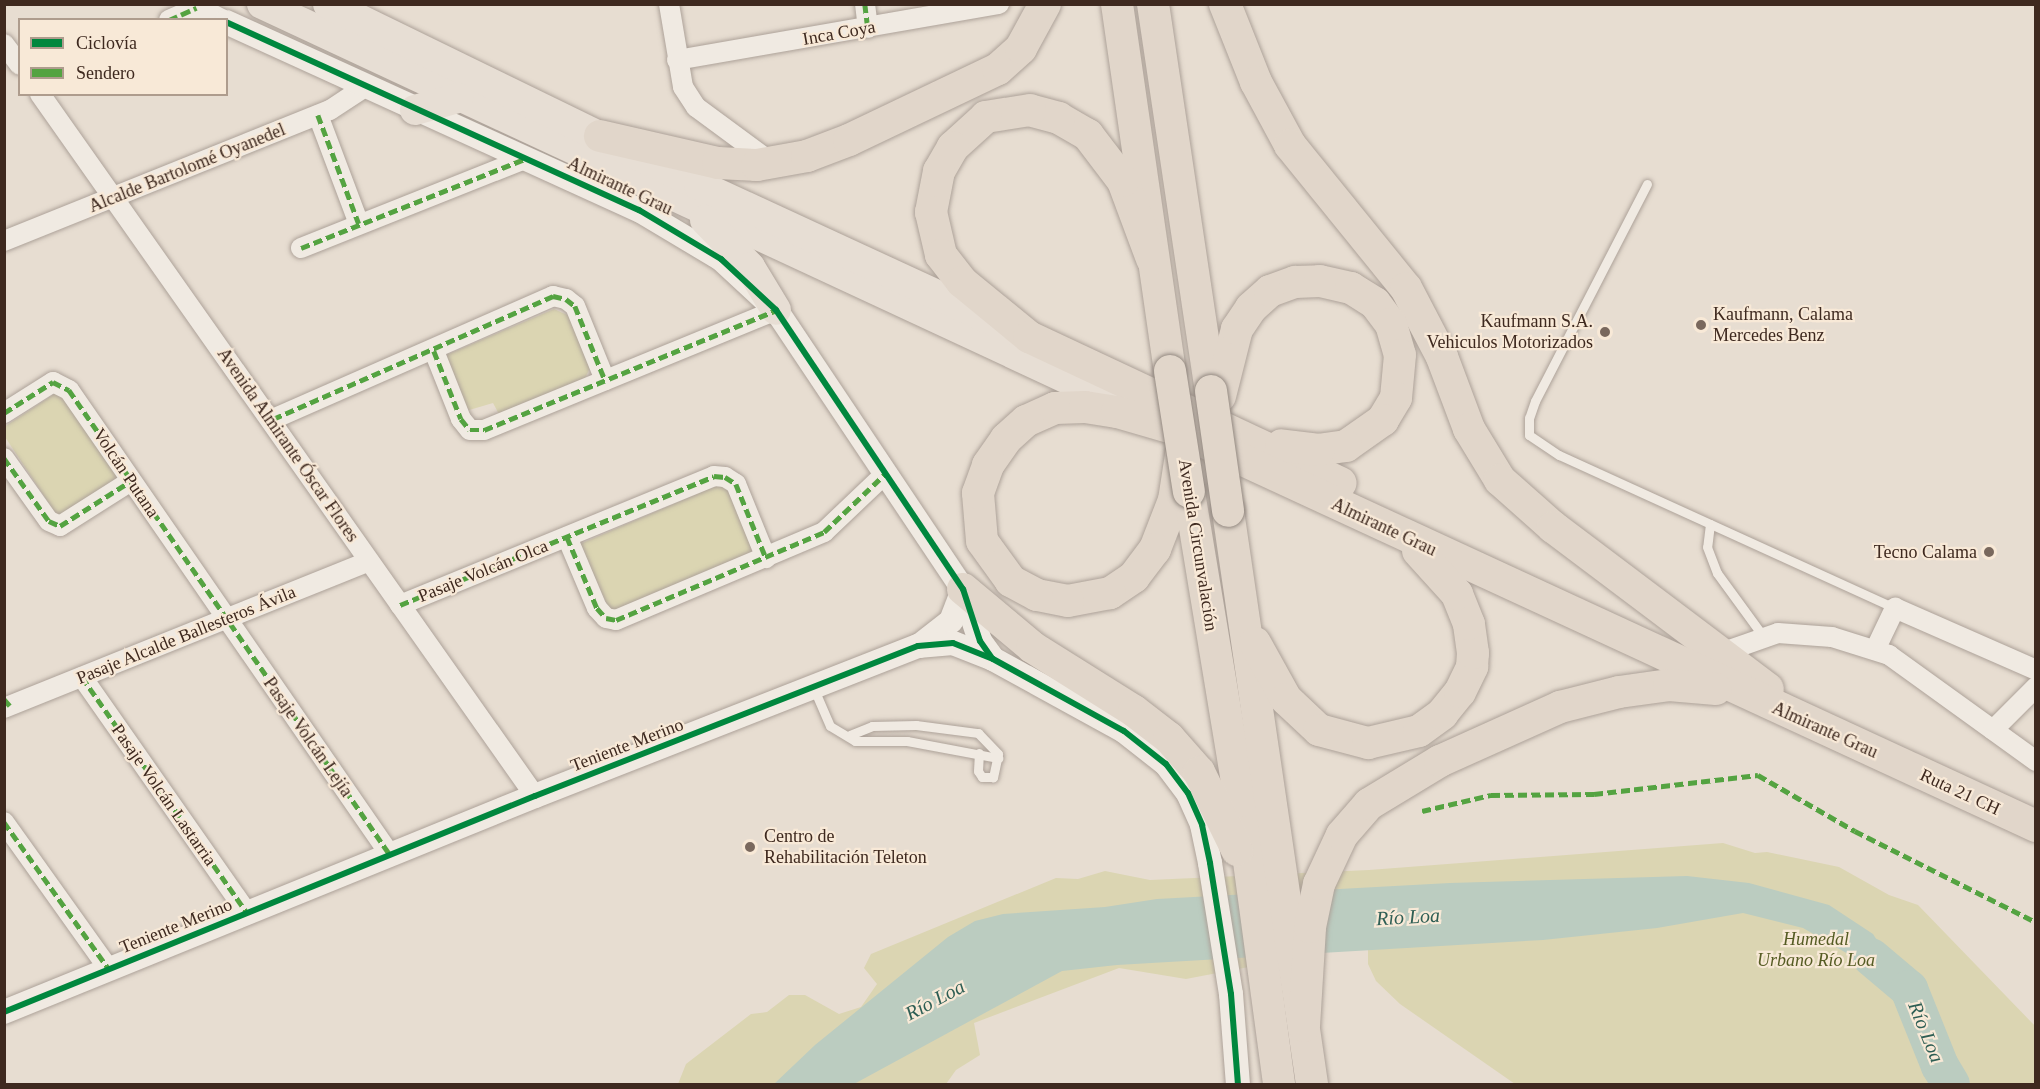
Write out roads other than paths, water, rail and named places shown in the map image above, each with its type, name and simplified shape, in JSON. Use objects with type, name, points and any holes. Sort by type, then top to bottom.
[{"type":"highway","points":[[600,136],[696,160],[772,164],[829,149],[987,76],[1021,48],[1046,4]]},
{"type":"highway","name":"Avenida Circunvalación","points":[[1117,4],[1152,259],[1170,371],[1183,489],[1237,830],[1253,893],[1279,1084]]},
{"type":"highway","name":"Avenida Circunvalación","points":[[1154,4],[1223,412],[1228,511],[1242,610],[1237,830],[1301,979],[1304,1026],[1312,1084]]},
{"type":"highway","points":[[1225,4],[1256,82],[1290,145],[1391,266],[1415,302],[1442,357],[1469,429],[1495,474],[1524,505],[1720,653],[1764,695]]},
{"type":"highway","points":[[1029,337],[962,282],[950,269],[936,241],[931,212],[935,184],[953,147],[974,124],[1000,112],[1030,110],[1074,124],[1101,148],[1123,181],[1152,259]]},
{"type":"highway","points":[[1320,280],[1351,288],[1375,303],[1391,324],[1400,355],[1399,384],[1390,410],[1366,436],[1346,446],[1319,450],[1291,448],[1223,412],[1231,343],[1243,318],[1260,298],[1284,285],[1320,280]]},
{"type":"highway","name":"Almirante Grau","points":[[1029,337],[1176,427],[1396,532],[1764,695]]},
{"type":"highway","points":[[1176,427],[1103,409],[1070,406],[1041,413],[1018,428],[991,458],[978,493],[979,526],[990,555],[1011,580],[1037,596],[1085,600],[1123,586],[1145,565],[1183,489]]},
{"type":"highway","name":"Almirante Grau","points":[[1176,427],[1223,412],[1885,756]]},
{"type":"highway","points":[[1242,610],[1276,686],[1306,721],[1333,736],[1368,742],[1419,731],[1442,714],[1460,692],[1472,667],[1472,638],[1457,594],[1433,564],[1396,532]]},
{"type":"highway","points":[[963,589],[1032,647],[1134,711],[1168,738],[1199,772],[1237,830]]},
{"type":"highway","points":[[1301,979],[1319,884],[1333,849],[1354,819],[1395,785],[1440,761],[1544,714],[1587,699],[1669,685],[1764,695]]},
{"type":"highway","name":"Ruta 21 CH","points":[[1885,756],[2036,826]]},
{"type":"main road","name":"Almirante Grau","points":[[328,4],[356,13],[600,136],[1029,337]]},
{"type":"main road","name":"Almirante Grau","points":[[272,7],[458,98],[1176,427]]},
{"type":"main road","points":[[415,110],[458,98]]},
{"type":"main road","points":[[676,198],[734,248],[776,310]]},
{"type":"street","points":[[669,4],[683,87],[696,107],[772,164]]},
{"type":"street","points":[[865,4],[868,28]]},
{"type":"street","name":"Inca Coya","points":[[677,60],[999,4]]},
{"type":"street","points":[[172,18],[192,6],[216,18]]},
{"type":"street","name":"Almirante Grau","points":[[228,23],[525,159],[687,237],[721,259],[776,310],[963,589],[980,640],[993,659]]},
{"type":"street","points":[[4,44],[18,62]]},
{"type":"street","name":"Alcalde Bartolomé Oyanedel","points":[[4,241],[318,115],[364,87]]},
{"type":"street","name":"Avenida Almirante Óscar Flores","points":[[41,96],[111,198],[273,419],[368,562],[535,796]]},
{"type":"street","points":[[318,115],[359,224]]},
{"type":"street","points":[[301,248],[525,159]]},
{"type":"street","points":[[273,419],[434,351],[553,296],[566,298],[574,306],[605,380]]},
{"type":"street","points":[[434,351],[461,418],[470,430],[484,430],[776,310]]},
{"type":"street","name":"Volcán Putana","points":[[4,413],[53,382],[62,384],[226,619]]},
{"type":"street","points":[[4,458],[49,521],[60,526],[131,481]]},
{"type":"street","name":"Pasaje Volcán Olca","points":[[567,537],[597,608],[606,618],[616,620],[824,532],[886,473]]},
{"type":"street","name":"Pasaje Volcán Olca","points":[[400,605],[714,476],[725,477],[736,484],[766,558]]},
{"type":"street","name":"Pasaje Alcalde Ballesteros Ávila","points":[[6,705],[82,677],[368,562]]},
{"type":"street","points":[[918,646],[951,621],[963,589]]},
{"type":"street","points":[[1875,650],[1895,608],[2036,670]]},
{"type":"street","name":"Pasaje Volcán Lejía","points":[[226,619],[391,856]]},
{"type":"street","points":[[1720,653],[1778,633],[1832,637],[1875,650],[1889,655],[2036,761]]},
{"type":"street","name":"Teniente Merino","points":[[4,1012],[535,796],[918,646],[953,643],[993,659],[1124,730],[1148,748],[1188,793],[1237,830],[1231,994],[1238,1084]]},
{"type":"street","name":"Pasaje Volcán Lastarria","points":[[82,677],[247,913]]},
{"type":"street","points":[[1993,730],[2036,687]]},
{"type":"street","points":[[4,822],[110,969]]},
{"type":"lane","points":[[1647,184],[1535,401],[1529,418],[1529,435],[1559,455],[1895,608]]},
{"type":"lane","points":[[1710,524],[1707,548],[1717,573],[1764,636]]},
{"type":"lane","points":[[813,688],[830,726],[861,743],[906,741],[998,758]]},
{"type":"lane","points":[[850,735],[872,726],[916,725],[972,732],[991,742],[998,758],[993,777],[986,778],[978,771],[972,732]]},
{"type":"water","points":[[1687,876],[1749,883],[1829,905],[1873,934],[1909,989],[1803,928],[1743,913],[1657,928],[1543,940],[1117,965],[1062,971],[854,1084],[774,1084],[815,1045],[948,937],[975,921],[1003,914],[1105,907],[1157,899],[1450,883]]},
{"type":"waterway","name":"Río Loa","points":[[1871,957],[1909,989],[1940,1066],[1951,1084]]},
{"type":"place","name":"Kaufmann, Calama Mercedes Benz","points":[[1701,325]]},
{"type":"place","name":"Kaufmann S.A. Vehiculos Motorizados","points":[[1605,332]]},
{"type":"place","name":"Tecno Calama","points":[[1989,552]]},
{"type":"place","name":"Centro de Rehabilitación Teleton","points":[[750,847]]},
{"type":"park label","name":"Humedal Urbano Río Loa","points":[[1816,950]]}]
